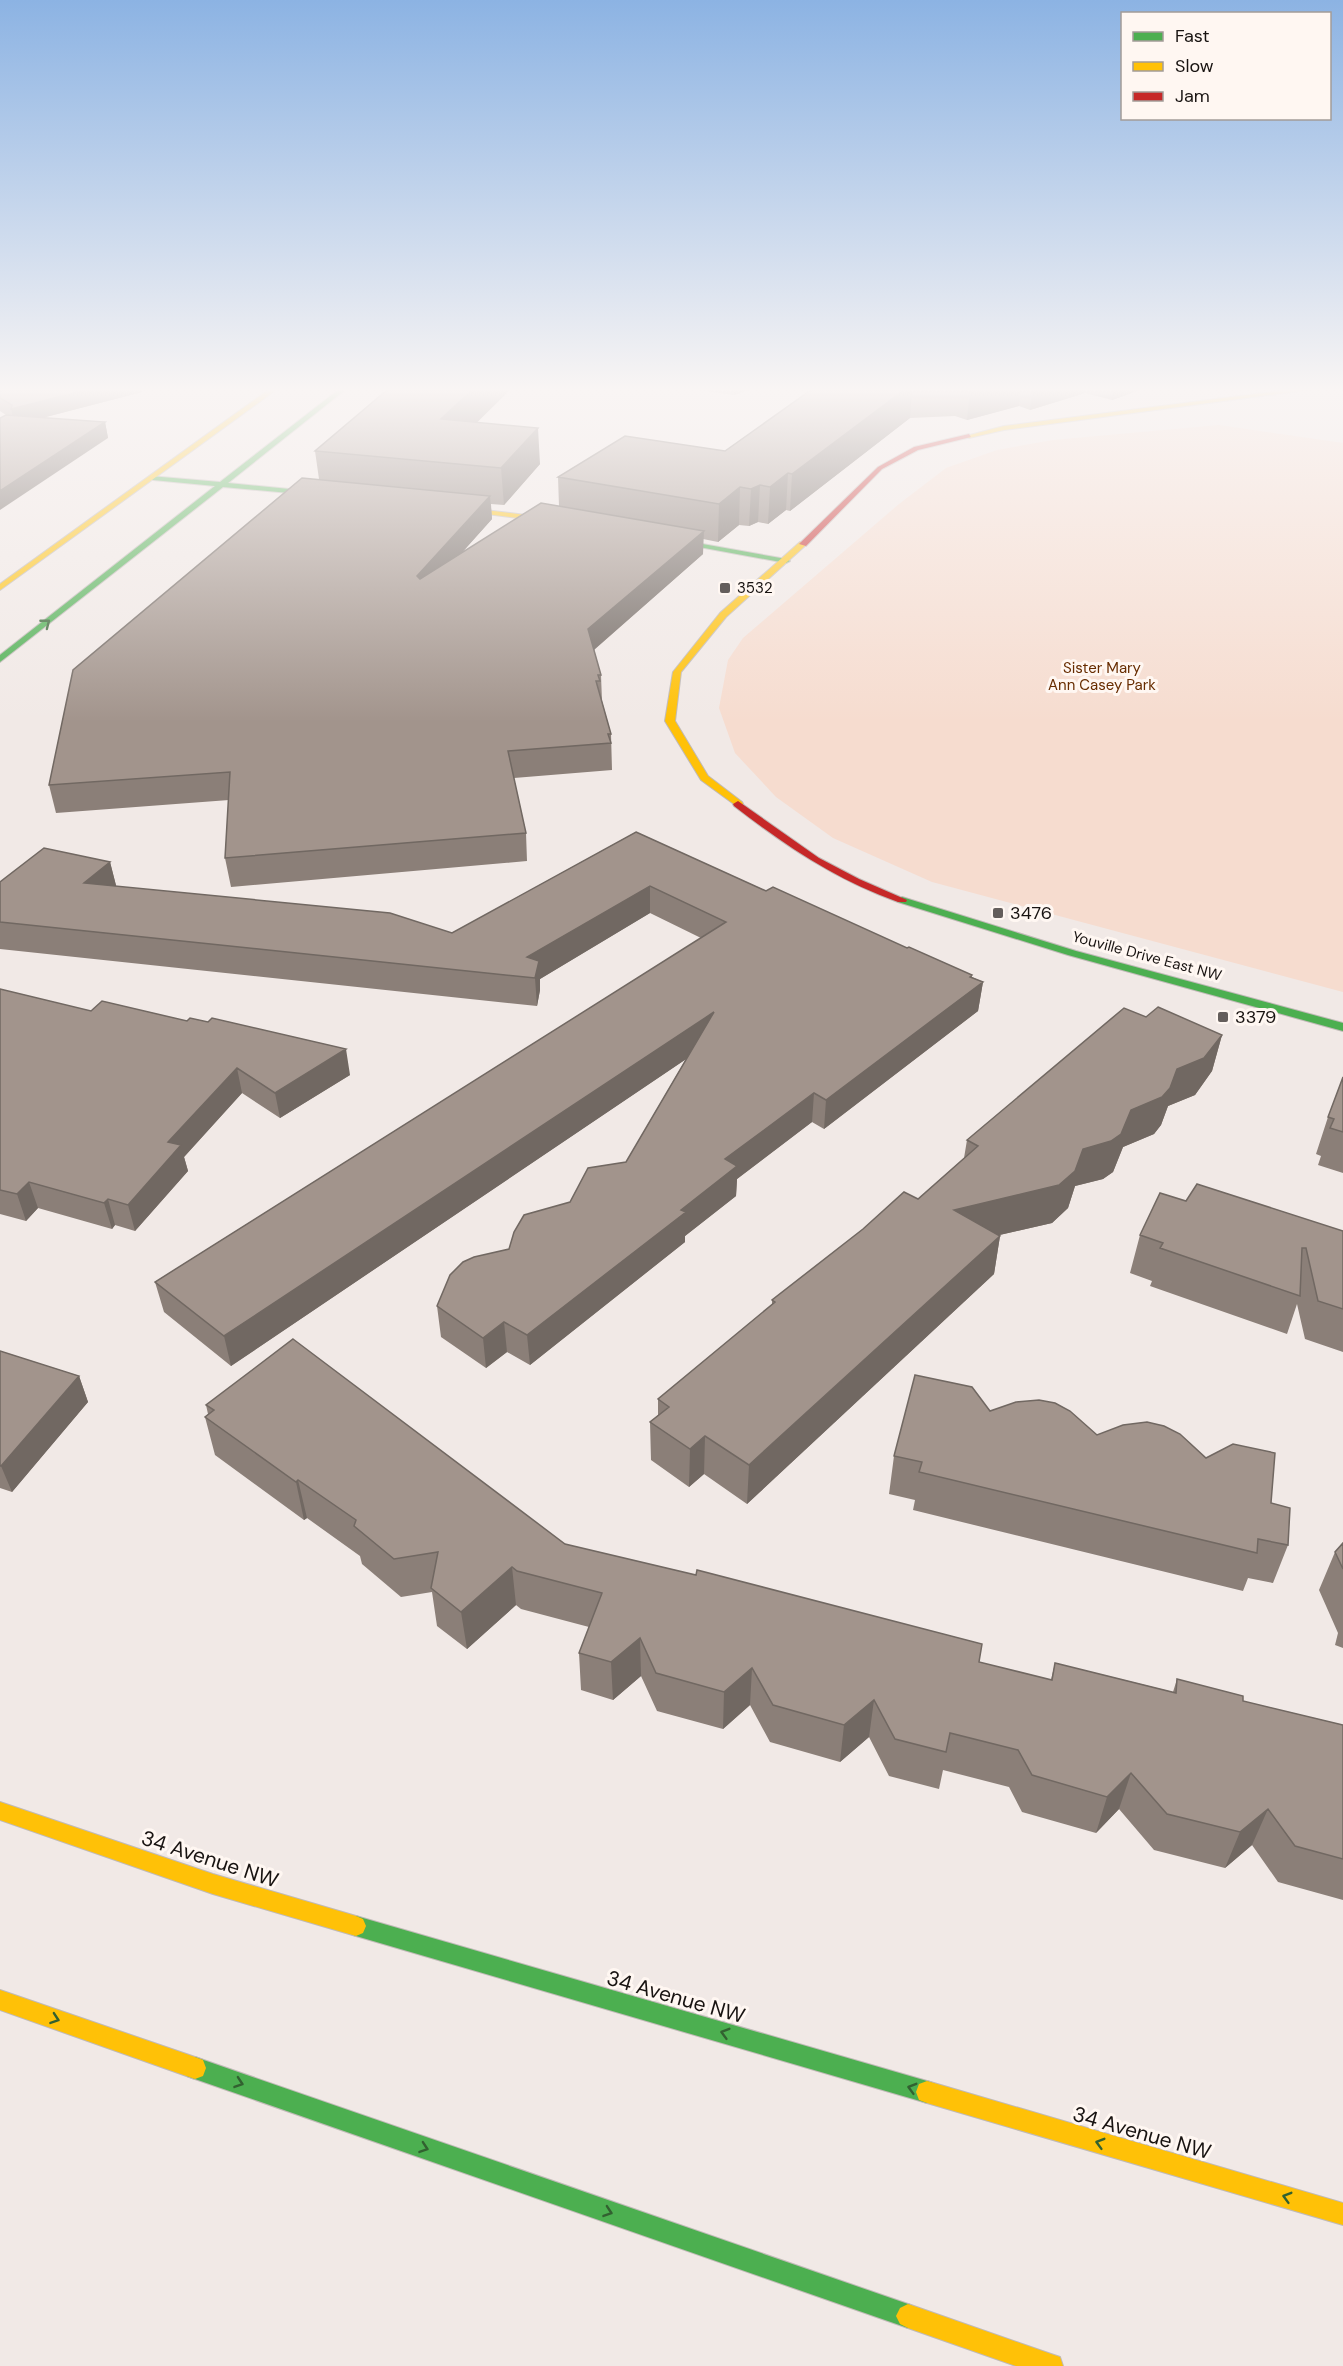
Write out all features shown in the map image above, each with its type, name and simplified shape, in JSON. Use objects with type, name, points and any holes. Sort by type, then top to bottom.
[{"type":"street","points":[[0,588],[122,500]]},
{"type":"street","points":[[0,659],[203,500]]},
{"type":"street","name":"Youville Drive East NW","points":[[847,500],[786,561],[723,615],[677,672],[670,721],[705,778],[810,859],[868,889],[1061,950],[1343,1027]]},
{"type":"street","points":[[430,505],[509,513],[579,524]]},
{"type":"street","points":[[647,536],[786,561]]},
{"type":"street","name":"34 Avenue NW","points":[[0,1811],[213,1884],[1343,2214]]},
{"type":"street","points":[[0,2000],[1051,2366]]},
{"type":"green space","name":"Sister Mary Ann Casey Park","points":[[904,500],[1343,500],[1343,992],[932,882],[833,838],[776,797],[735,753],[719,708],[728,660],[743,638]]},
{"type":"building","points":[[275,500],[486,500],[417,576],[420,579],[541,503],[704,531],[588,629],[601,675],[598,675],[600,681],[596,681],[611,734],[608,734],[611,743],[508,751],[526,833],[225,858],[230,772],[49,785],[73,670]]},
{"type":"building","points":[[698,500],[723,500],[719,504]]},
{"type":"building","points":[[636,832],[766,891],[773,887],[972,975],[970,977],[983,982],[826,1100],[814,1093],[725,1159],[737,1166],[681,1210],[686,1212],[527,1335],[504,1322],[483,1338],[437,1306],[450,1275],[463,1262],[474,1257],[509,1249],[514,1232],[524,1215],[570,1202],[588,1168],[626,1162],[714,1012],[224,1336],[155,1282],[726,922],[650,886],[527,957],[539,961],[535,978],[0,922],[0,882],[44,848],[110,862],[84,883],[390,913],[452,933]]},
{"type":"building","points":[[0,989],[91,1011],[102,1001],[187,1021],[190,1018],[208,1022],[212,1018],[346,1049],[275,1093],[237,1068],[168,1142],[181,1145],[128,1205],[108,1199],[104,1203],[29,1182],[17,1194],[0,1190]]},
{"type":"building","points":[[1158,1007],[1222,1035],[1204,1058],[1177,1069],[1170,1088],[1162,1097],[1131,1110],[1121,1134],[1111,1141],[1083,1149],[1075,1171],[1059,1185],[954,1210],[1000,1236],[749,1465],[705,1436],[690,1449],[650,1422],[669,1407],[658,1399],[775,1302],[772,1300],[863,1229],[904,1192],[918,1199],[978,1146],[967,1140],[1124,1008],[1146,1017]]},
{"type":"building","points":[[1343,1077],[1343,1132],[1330,1128],[1334,1119],[1328,1117]]},
{"type":"building","points":[[1197,1184],[1343,1231],[1343,1309],[1318,1301],[1306,1248],[1302,1248],[1300,1296],[1160,1248],[1163,1243],[1140,1235],[1160,1193],[1186,1201]]},
{"type":"building","points":[[293,1339],[565,1544],[696,1575],[697,1570],[982,1644],[979,1662],[1052,1680],[1055,1663],[1176,1693],[1177,1679],[1243,1696],[1243,1701],[1343,1725],[1343,1859],[1295,1846],[1268,1809],[1240,1832],[1167,1814],[1131,1773],[1107,1797],[1032,1775],[1018,1750],[950,1733],[946,1752],[895,1739],[874,1700],[844,1725],[773,1705],[752,1668],[724,1692],[656,1673],[640,1638],[611,1662],[579,1653],[602,1593],[517,1571],[512,1567],[461,1612],[431,1588],[438,1552],[394,1559],[354,1526],[356,1520],[298,1480],[296,1482],[205,1417],[214,1410],[206,1405]]},
{"type":"building","points":[[0,1351],[79,1376],[1,1466],[0,1466]]},
{"type":"building","points":[[915,1375],[972,1387],[990,1411],[1016,1402],[1039,1400],[1055,1403],[1070,1411],[1097,1435],[1123,1425],[1147,1422],[1164,1426],[1180,1434],[1206,1458],[1233,1444],[1275,1453],[1271,1503],[1290,1508],[1288,1545],[1258,1539],[1257,1553],[919,1472],[922,1462],[894,1456]]},
{"type":"building","points":[[1343,1543],[1343,1569],[1335,1552]]},
{"type":"traffic: fast","points":[[0,659],[202,500]]},
{"type":"traffic: fast","points":[[661,538],[786,561]]},
{"type":"traffic: fast","points":[[902,900],[1072,953],[1343,1027]]},
{"type":"traffic: fast","points":[[356,1926],[927,2092]]},
{"type":"traffic: fast","points":[[195,2068],[908,2316]]},
{"type":"traffic: slow","points":[[0,588],[121,500]]},
{"type":"traffic: slow","points":[[447,507],[566,522]]},
{"type":"traffic: slow","points":[[738,804],[704,778],[670,721],[677,672],[723,615],[803,544]]},
{"type":"traffic: slow","points":[[0,1811],[213,1884],[356,1926]]},
{"type":"traffic: slow","points":[[0,2000],[195,2068]]},
{"type":"traffic: slow","points":[[927,2092],[1343,2214]]},
{"type":"traffic: slow","points":[[908,2316],[1051,2366]]},
{"type":"traffic: jam","points":[[803,544],[847,500]]},
{"type":"traffic: jam","points":[[738,804],[816,860],[856,882],[902,900]]},
{"type":"place","name":"3532","points":[[725,588]]},
{"type":"place","name":"3476","points":[[998,913]]},
{"type":"place","name":"3379","points":[[1223,1017]]}]
